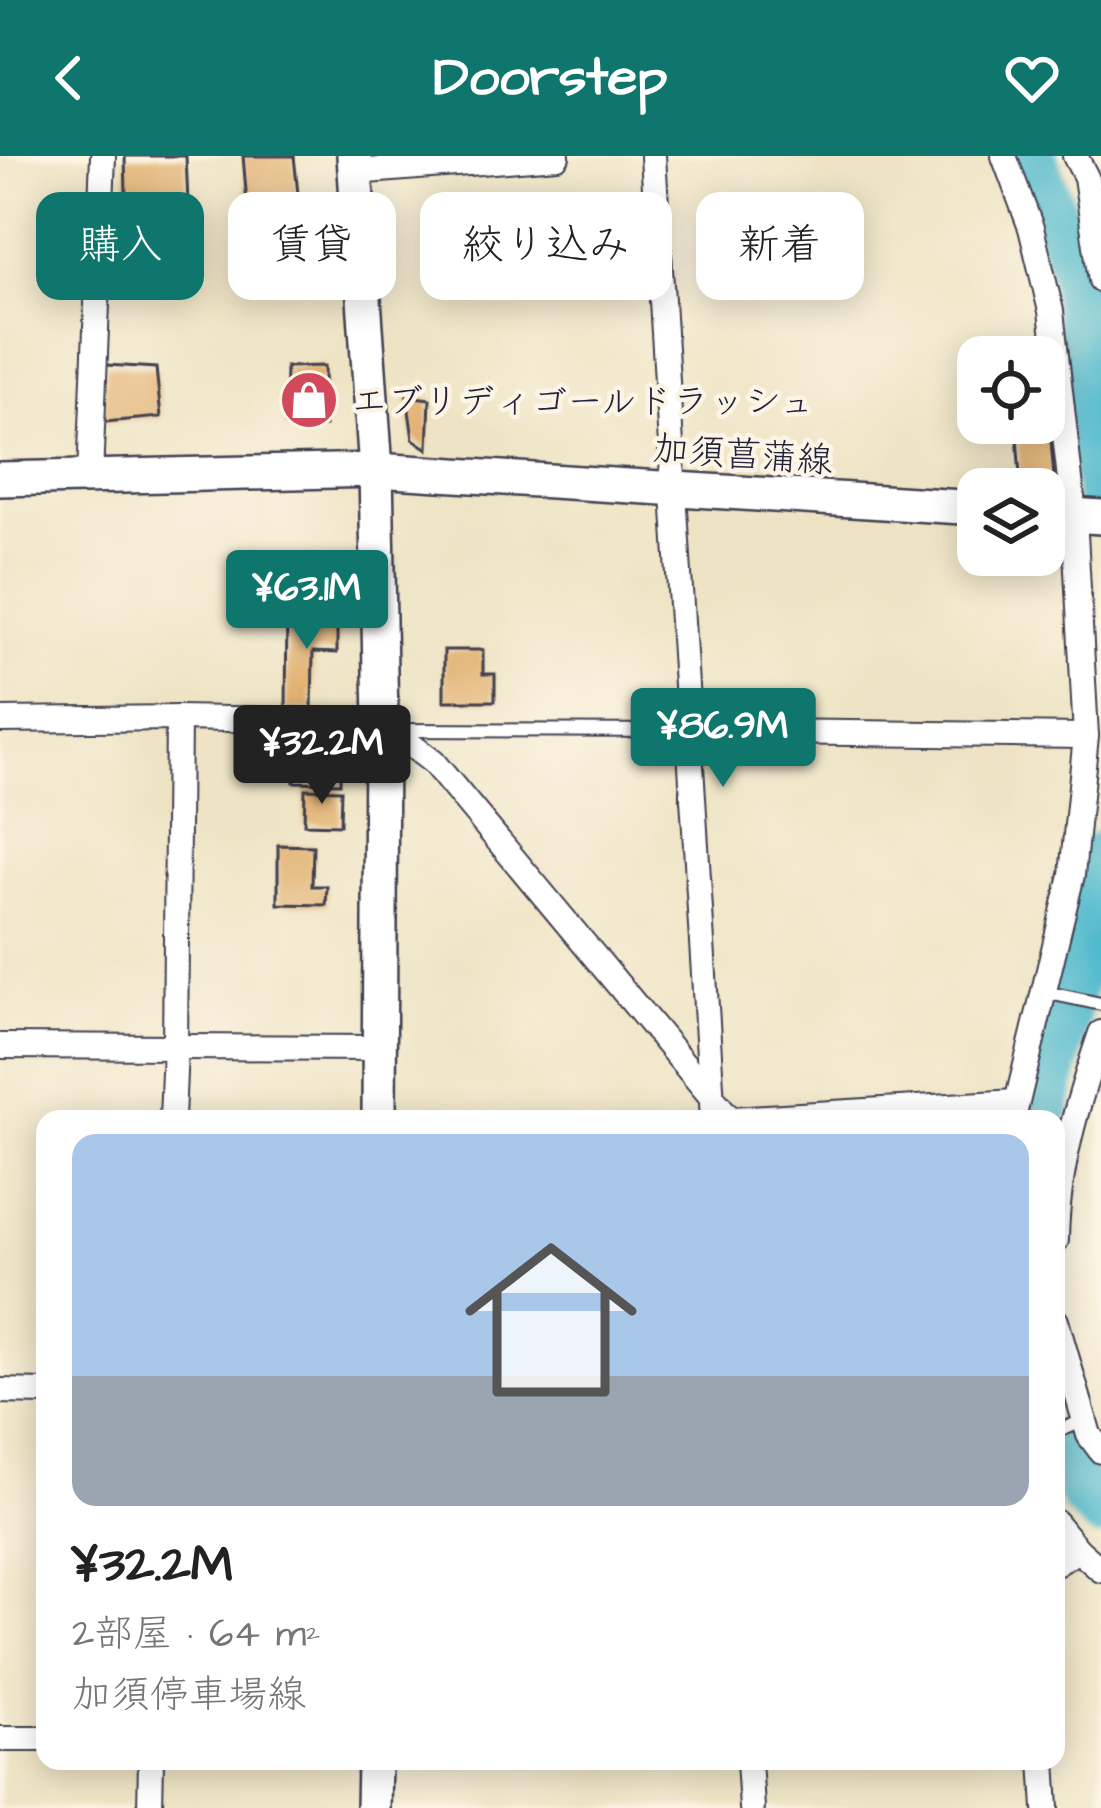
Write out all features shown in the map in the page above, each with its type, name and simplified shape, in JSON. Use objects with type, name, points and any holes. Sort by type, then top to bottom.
[{"type":"main road","points":[[354,164],[376,470],[386,726],[379,1110]]},
{"type":"main road","name":"加須菖蒲線","points":[[0,479],[376,470],[957,507]]},
{"type":"main road","points":[[373,1808],[374,1770]]},
{"type":"street","points":[[90,477],[103,156]]},
{"type":"street","points":[[354,164],[556,156]]},
{"type":"street","points":[[653,156],[711,1110]]},
{"type":"street","points":[[1004,156],[1031,228],[1051,311],[1075,515],[1086,736],[1072,875],[1014,1110]]},
{"type":"street","points":[[1075,156],[1086,177],[1101,280]]},
{"type":"street","points":[[173,1110],[178,718]]},
{"type":"street","points":[[0,721],[178,718],[386,726],[433,762],[709,1110]]},
{"type":"street","points":[[690,731],[1086,736]]},
{"type":"street","points":[[1065,1156],[1101,1034]]},
{"type":"street","points":[[0,1046],[379,1048]]},
{"type":"street","points":[[1065,1352],[1089,1435],[1101,1451]]},
{"type":"street","points":[[0,1391],[36,1392]]},
{"type":"street","points":[[1065,1534],[1101,1570]]},
{"type":"street","points":[[1065,1558],[1078,1550]]},
{"type":"street","points":[[0,1739],[36,1738]]},
{"type":"street","points":[[150,1808],[151,1770]]},
{"type":"street","points":[[750,1770],[752,1808]]},
{"type":"street","points":[[1044,1770],[1046,1808]]},
{"type":"lane","points":[[386,726],[690,731]]},
{"type":"lane","points":[[1043,992],[1101,1004]]},
{"type":"lane","points":[[1065,1428],[1085,1420]]},
{"type":"building","points":[[125,156],[186,156],[188,192],[126,192]]},
{"type":"building","points":[[243,156],[294,156],[298,192],[246,192]]},
{"type":"building","points":[[106,365],[156,368],[161,417],[104,422]]},
{"type":"building","points":[[324,366],[325,426],[285,425],[286,367]]},
{"type":"building","points":[[407,396],[430,399],[428,449],[413,439]]},
{"type":"building","points":[[1018,444],[1051,444],[1053,468],[1019,468]]},
{"type":"building","points":[[337,611],[337,653],[313,652],[312,709],[286,709],[287,612]]},
{"type":"building","points":[[444,650],[483,650],[483,674],[495,674],[495,701],[444,701]]},
{"type":"building","points":[[295,741],[341,742],[340,783],[294,782]]},
{"type":"building","points":[[305,789],[341,790],[340,825],[304,824]]},
{"type":"building","points":[[278,845],[313,846],[312,886],[327,886],[326,905],[278,904]]},
{"type":"waterway","points":[[1033,156],[1074,273],[1101,512]]},
{"type":"waterway","points":[[1046,1110],[1101,855]]},
{"type":"waterway","points":[[1065,1461],[1084,1497],[1101,1513]]},
{"type":"place","name":"エブリディゴールドラッシュ","points":[[309,400]]}]
